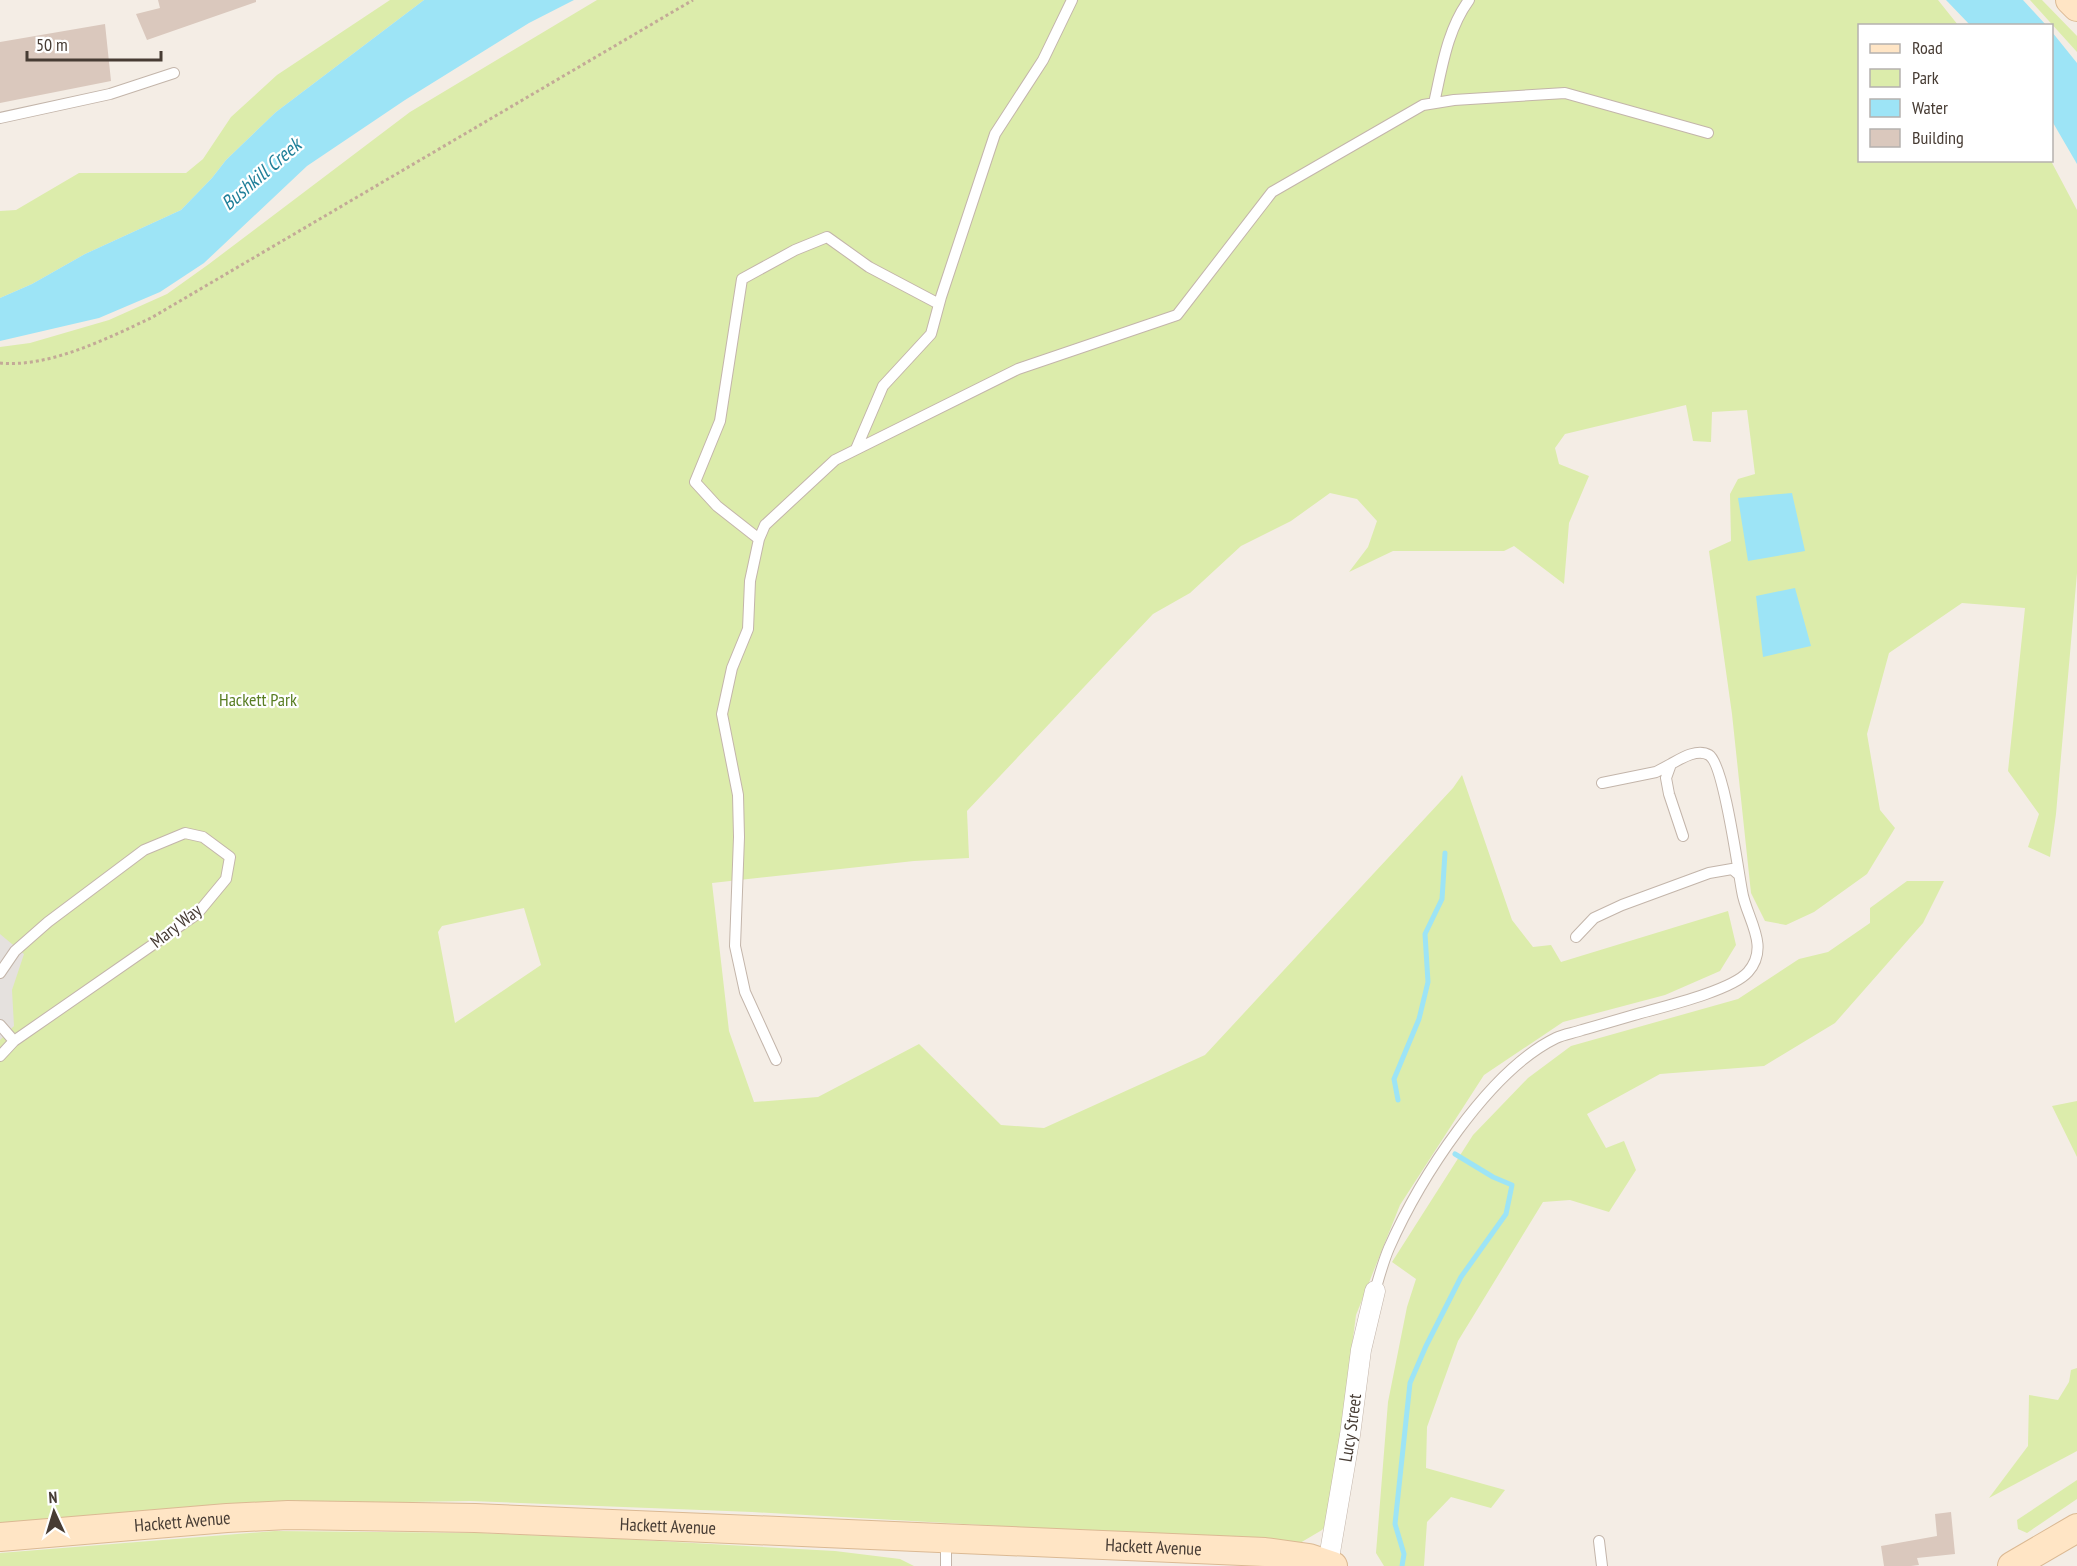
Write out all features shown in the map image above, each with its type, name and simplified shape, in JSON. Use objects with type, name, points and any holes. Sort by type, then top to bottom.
[{"type":"main road","points":[[2070,0],[2077,7]]},
{"type":"main road","name":"Hackett Avenue","points":[[0,1537],[288,1515],[475,1518],[1265,1552],[1309,1558],[1331,1565]]},
{"type":"main road","points":[[2012,1566],[2077,1528]]},
{"type":"street","name":"Lucy Street","points":[[1331,1565],[1361,1350],[1375,1292]]},
{"type":"lane","points":[[856,449],[883,386],[931,334],[995,134],[1043,60],[1072,0]]},
{"type":"lane","points":[[1434,103],[1447,43],[1469,0]]},
{"type":"lane","points":[[0,118],[110,94],[174,74]]},
{"type":"lane","points":[[776,1060],[745,992],[735,946],[739,837],[738,795],[722,714],[732,668],[748,629],[750,581],[759,539],[765,525],[835,460],[856,449],[1018,369],[1177,315],[1272,192],[1423,105],[1565,93],[1708,133]]},
{"type":"lane","points":[[759,539],[717,506],[695,482],[720,421],[742,279],[795,250],[827,237],[869,267],[939,304]]},
{"type":"lane","points":[[1375,1292],[1388,1250],[1420,1190],[1445,1150],[1491,1090],[1520,1061],[1557,1037],[1692,999],[1740,980],[1750,970],[1757,949],[1757,932],[1743,896],[1727,805],[1715,762],[1709,755],[1701,753],[1685,756],[1656,772],[1602,783]]},
{"type":"lane","points":[[1671,764],[1666,777],[1669,794],[1683,836]]},
{"type":"lane","name":"Mary Way","points":[[0,974],[15,951],[48,922],[144,850],[185,833],[203,837],[230,856],[226,879],[197,914],[14,1041],[0,1056]]},
{"type":"lane","points":[[1576,937],[1594,918],[1622,905],[1709,873],[1732,869],[1739,875]]},
{"type":"lane","points":[[0,1025],[14,1041]]},
{"type":"lane","points":[[946,1538],[946,1566]]},
{"type":"lane","points":[[1599,1542],[1602,1566]]},
{"type":"path","points":[[0,363],[11,364],[82,349],[152,318],[693,0]]},
{"type":"green space","points":[[390,0],[424,0],[276,112],[226,160],[181,210],[85,254],[32,284],[0,298],[0,211],[16,210],[79,173],[186,173],[203,159],[231,117],[277,75]]},
{"type":"green space","name":"Hackett Park","points":[[597,0],[1938,0],[1957,24],[1858,24],[1858,162],[2052,162],[2077,210],[2077,573],[2056,814],[2050,857],[2028,847],[2039,814],[2008,771],[2025,608],[1962,603],[1889,653],[1867,734],[1880,810],[1895,828],[1867,874],[1814,912],[1786,925],[1765,921],[1751,893],[1732,714],[1709,551],[1731,541],[1730,494],[1738,479],[1755,474],[1747,410],[1712,412],[1711,442],[1693,441],[1686,405],[1565,434],[1555,448],[1559,464],[1589,476],[1569,523],[1564,584],[1514,546],[1504,551],[1393,551],[1349,572],[1368,547],[1377,521],[1357,499],[1330,493],[1291,521],[1241,546],[1190,593],[1153,614],[967,811],[969,858],[914,861],[712,883],[729,1031],[754,1102],[818,1097],[919,1044],[1001,1125],[1044,1128],[1205,1055],[1453,788],[1462,775],[1512,920],[1533,947],[1551,945],[1561,962],[1728,911],[1736,945],[1720,971],[1665,995],[1563,1022],[1484,1075],[1400,1205],[1356,1315],[1329,1521],[1322,1530],[1300,1543],[752,1512],[470,1501],[341,1503],[0,1537],[0,347],[30,343],[109,320],[167,294],[410,112]],"holes":[[[524,908],[541,965],[455,1023],[438,932],[442,926]]]},
{"type":"green space","points":[[2030,0],[2042,0],[2077,36],[2077,52],[2053,24]]},
{"type":"green space","points":[[1907,881],[1944,881],[1923,923],[1835,1023],[1764,1066],[1660,1074],[1587,1114],[1606,1148],[1624,1141],[1636,1170],[1609,1212],[1570,1200],[1543,1202],[1458,1341],[1427,1427],[1426,1468],[1505,1490],[1491,1508],[1451,1497],[1427,1522],[1424,1566],[1384,1566],[1376,1553],[1388,1402],[1407,1307],[1416,1279],[1392,1262],[1473,1135],[1528,1078],[1571,1046],[1738,999],[1799,959],[1828,952],[1870,923],[1870,908]]},
{"type":"green space","points":[[2077,1101],[2077,1157],[2052,1106]]},
{"type":"green space","points":[[2077,1368],[2077,1451],[1989,1498],[2028,1446],[2029,1395],[2058,1400],[2069,1382],[2071,1370]]},
{"type":"green space","points":[[2077,1480],[2077,1499],[2027,1533],[2018,1529],[2017,1520]]},
{"type":"green space","points":[[275,1531],[480,1533],[622,1539],[835,1551],[900,1559],[914,1566],[0,1566],[0,1553]]},
{"type":"shaded area","points":[[0,934],[24,954],[12,990],[14,1026],[0,1040]]},
{"type":"water","name":"Bushkill Creek","points":[[424,0],[574,0],[529,23],[405,100],[307,166],[204,263],[160,292],[99,318],[0,341],[0,298],[32,284],[85,254],[181,210],[226,160],[276,112]]},
{"type":"water","points":[[1946,0],[2023,0],[2045,24],[1969,24]]},
{"type":"water","points":[[2053,33],[2077,63],[2077,164],[2053,123]]},
{"type":"water","points":[[1792,493],[1805,551],[1748,561],[1738,498]]},
{"type":"water","points":[[1795,588],[1811,646],[1763,657],[1756,596]]},
{"type":"building","points":[[158,0],[256,0],[256,2],[147,40],[136,14],[160,8]]},
{"type":"building","points":[[105,24],[111,81],[0,103],[0,42]]},
{"type":"building","points":[[1951,1512],[1955,1554],[1917,1558],[1919,1565],[1884,1566],[1881,1546],[1937,1536],[1935,1514]]},
{"type":"waterway","points":[[1398,1100],[1394,1079],[1419,1019],[1428,982],[1425,934],[1442,899],[1445,853]]},
{"type":"waterway","points":[[1402,1566],[1404,1554],[1395,1524],[1410,1383],[1461,1277],[1506,1214],[1512,1185],[1493,1177],[1455,1154]]}]
